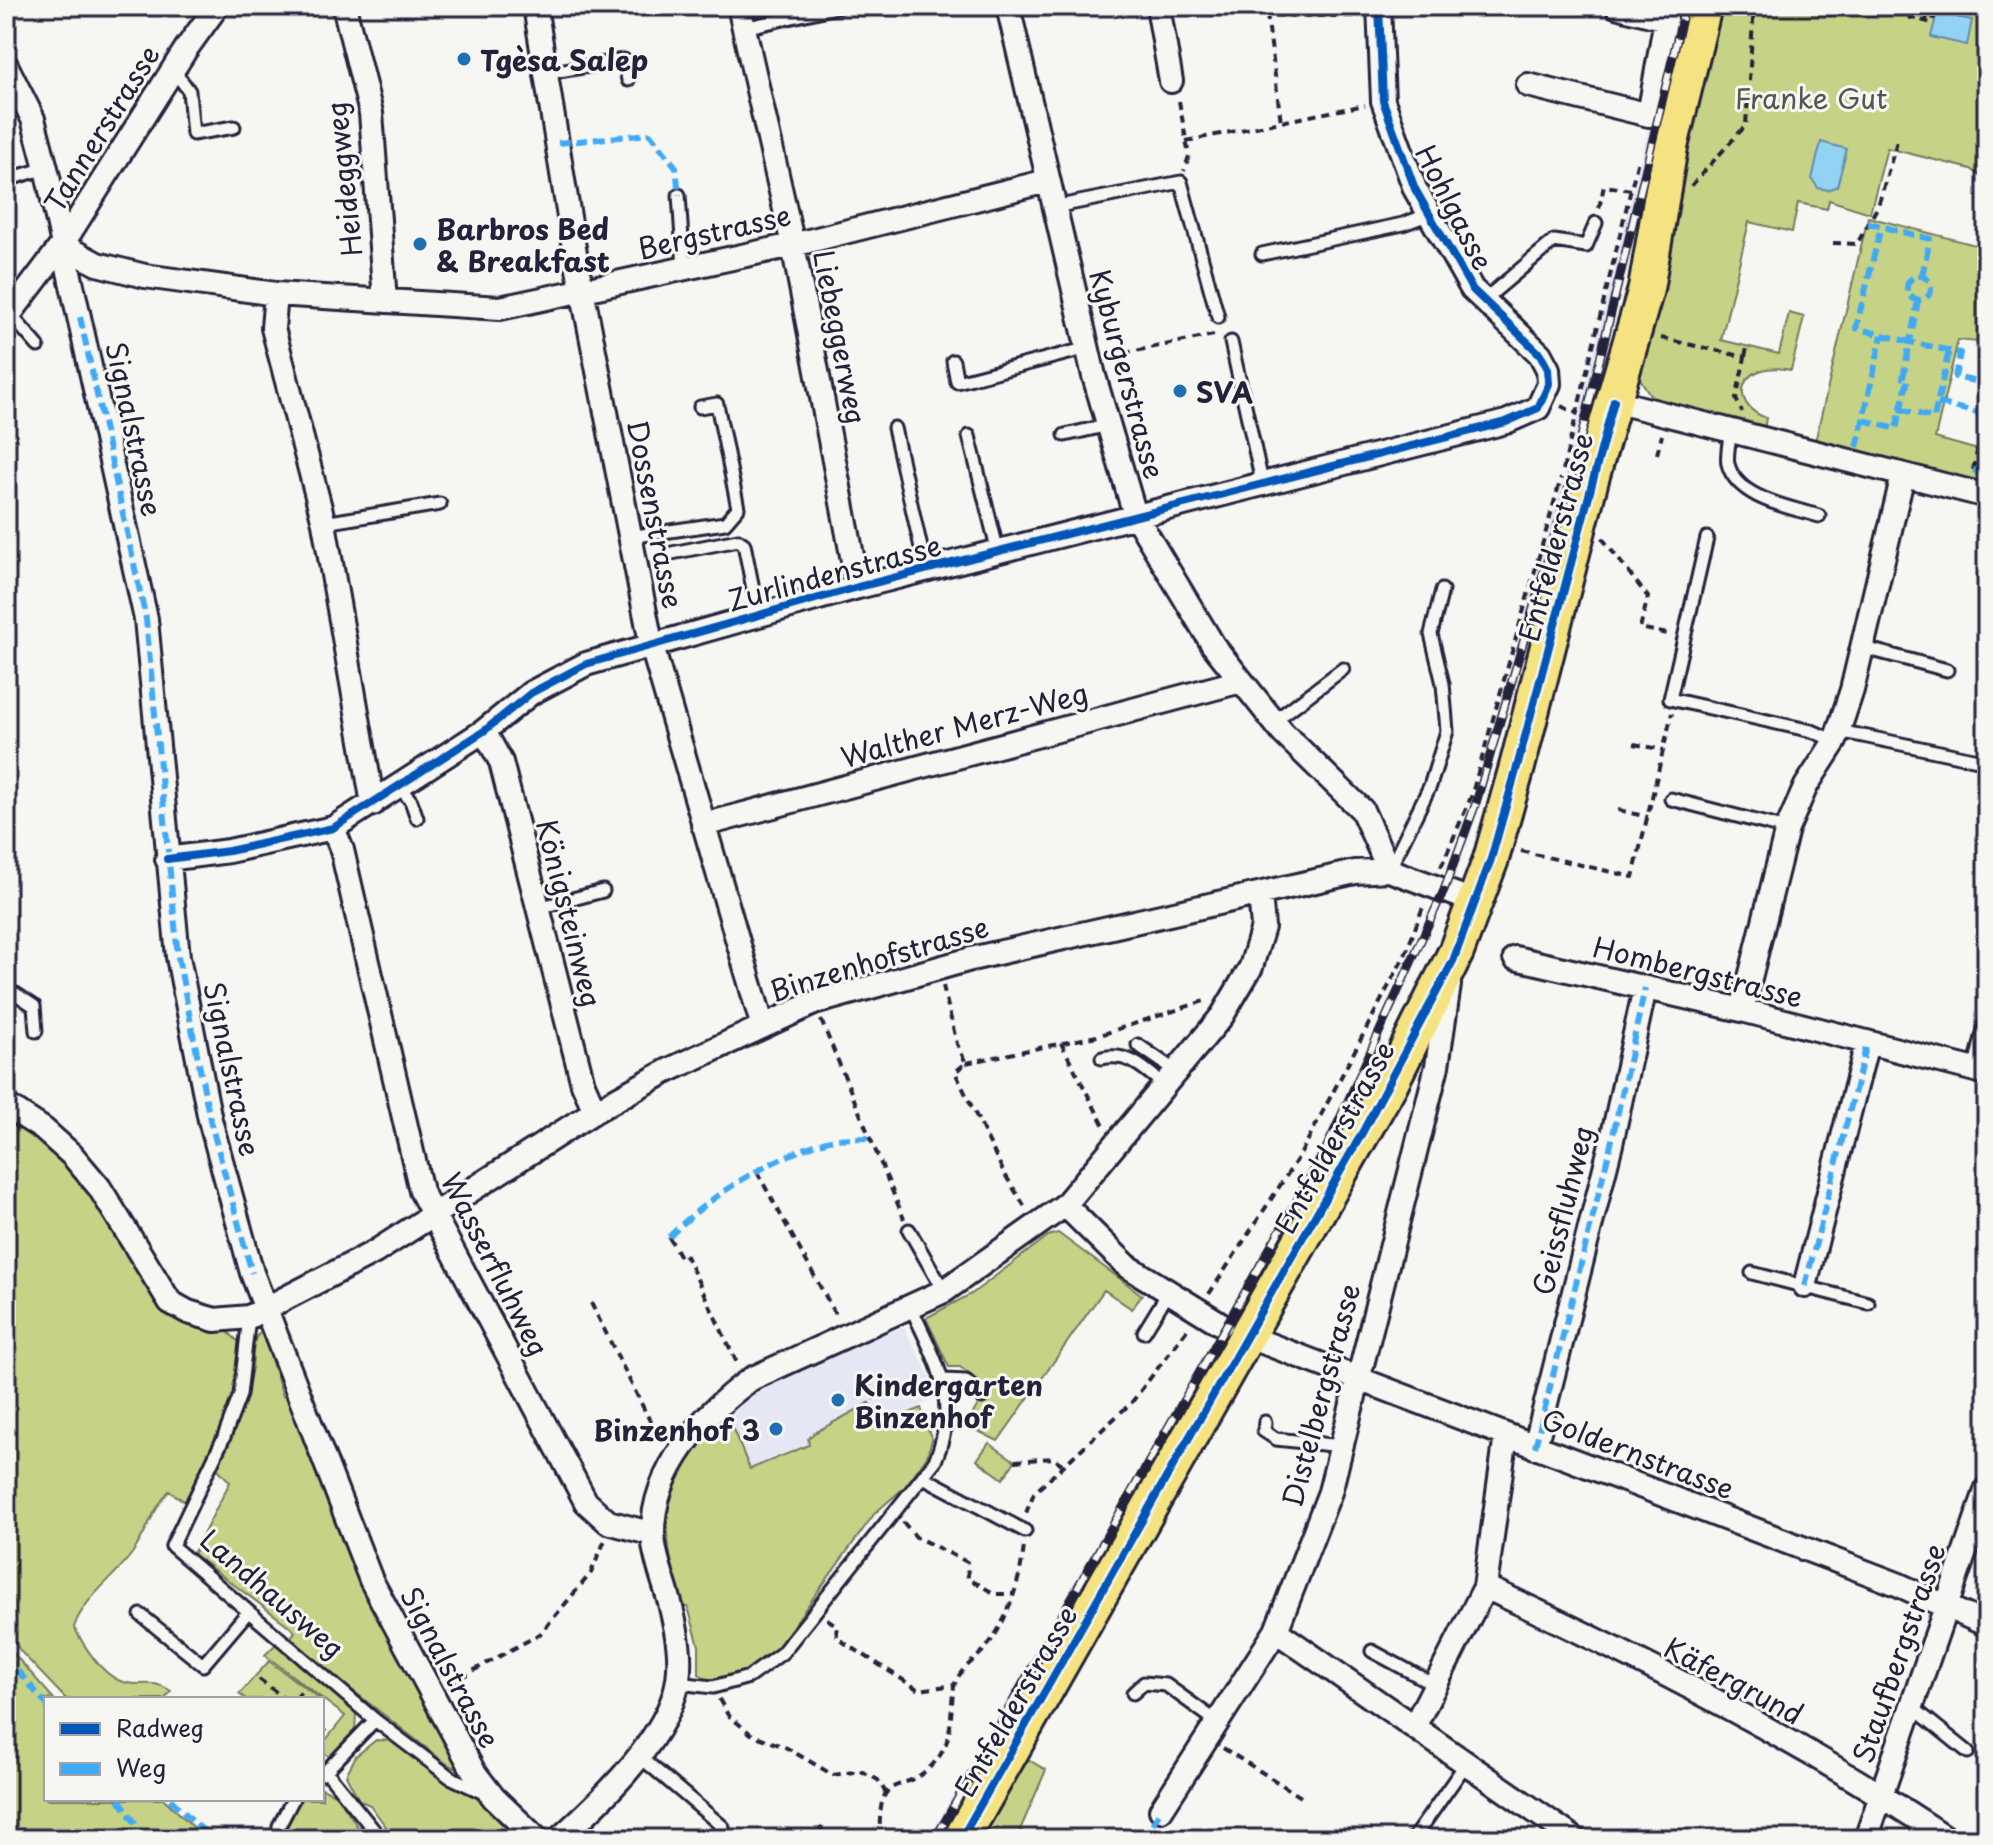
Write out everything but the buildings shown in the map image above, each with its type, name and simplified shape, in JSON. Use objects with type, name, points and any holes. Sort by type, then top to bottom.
[{"type":"main road","name":"Entfelderstrasse","points":[[961,1839],[1376,1109],[1452,963],[1476,902],[1517,767],[1646,289],[1670,147],[1704,6]]},
{"type":"street","name":"Tannerstrasse","points":[[8,317],[62,245],[173,69],[217,6]]},
{"type":"street","name":"Heideggweg","points":[[344,6],[371,113],[385,301]]},
{"type":"street","name":"Dossenstrasse","points":[[535,6],[582,292],[651,643],[762,1024]]},
{"type":"street","name":"Liebeggerweg","points":[[739,6],[793,245],[858,587]]},
{"type":"street","name":"Kyburgerstrasse","points":[[1008,6],[1089,354],[1135,515],[1213,645],[1273,722],[1362,810],[1389,870]]},
{"type":"street","points":[[1528,85],[1649,115],[1666,19],[1616,6]]},
{"type":"street","points":[[1159,8],[1171,81]]},
{"type":"street","name":"Hohlgasse","points":[[1379,11],[1383,101],[1415,189],[1472,289],[1540,354],[1548,369],[1549,384],[1544,399]]},
{"type":"street","name":"Signalstrasse","points":[[6,65],[33,119],[46,168],[146,619],[178,957],[210,1120],[257,1313],[371,1580],[430,1694],[474,1772],[494,1798],[537,1839]]},
{"type":"street","name":"Bergstrasse","points":[[62,245],[97,264],[145,276],[276,294],[500,308],[793,245],[1047,181]]},
{"type":"street","points":[[276,294],[273,328],[324,523],[373,804]]},
{"type":"street","name":"Zurlindenstrasse","points":[[167,859],[229,851],[333,828],[484,731],[531,693],[586,664],[651,643],[858,587],[1506,422],[1527,415],[1544,399]]},
{"type":"street","points":[[1614,401],[1978,493]]},
{"type":"street","points":[[1742,1010],[1787,829],[1806,786],[1837,736],[1903,475]]},
{"type":"street","name":"Walther Merz-Weg","points":[[703,825],[1241,681]]},
{"type":"street","name":"Königsteinweg","points":[[484,731],[501,762],[583,1084],[595,1111]]},
{"type":"street","name":"Wasserfluhweg","points":[[333,828],[342,850],[421,1191],[586,1502],[612,1523],[653,1534]]},
{"type":"street","name":"Binzenhofstrasse","points":[[257,1313],[362,1259],[595,1111],[762,1024],[814,1003],[939,968],[1355,872],[1389,870],[1476,902]]},
{"type":"street","points":[[559,1839],[623,1775],[667,1713],[678,1683],[677,1633],[653,1534],[666,1478],[686,1441],[729,1395],[751,1379],[848,1332],[944,1291],[1065,1205],[1171,1080],[1229,1003],[1251,967],[1263,927],[1260,894]]},
{"type":"street","name":"Hombergstrasse","points":[[1515,958],[1742,1010],[1980,1072]]},
{"type":"street","name":"Distelbergstrasse","points":[[1161,1810],[1210,1729],[1276,1631],[1330,1492],[1437,1066],[1452,963]]},
{"type":"street","name":"Geissfluhweg","points":[[1535,1447],[1611,1144],[1645,988]]},
{"type":"street","points":[[1805,1286],[1867,1043]]},
{"type":"street","points":[[6,1105],[43,1129],[72,1155],[99,1187],[170,1302],[188,1312],[215,1320],[257,1313]]},
{"type":"street","points":[[1065,1205],[1127,1266],[1221,1324]]},
{"type":"street","name":"Goldernstrasse","points":[[1265,1343],[1945,1605],[1987,1625]]},
{"type":"street","points":[[1415,1725],[1485,1587],[1506,1435]]},
{"type":"street","name":"Staufbergstrasse","points":[[1866,1839],[1987,1488]]},
{"type":"street","name":"Käfergrund","points":[[1485,1587],[1736,1714],[1882,1793],[1948,1839]]},
{"type":"street","points":[[1276,1631],[1468,1761],[1574,1839]]},
{"type":"lane","points":[[744,28],[841,6]]},
{"type":"lane","points":[[547,73],[624,60],[628,80]]},
{"type":"lane","points":[[173,69],[189,91],[193,134],[234,127]]},
{"type":"lane","points":[[6,180],[46,168]]},
{"type":"lane","points":[[1054,207],[1181,182],[1218,317]]},
{"type":"lane","points":[[679,195],[684,268]]},
{"type":"lane","points":[[1262,254],[1403,224],[1430,214]]},
{"type":"lane","points":[[1484,300],[1554,241],[1586,246],[1596,223]]},
{"type":"lane","points":[[8,317],[38,346]]},
{"type":"lane","points":[[1228,338],[1262,482]]},
{"type":"lane","points":[[953,361],[957,382],[1089,354]]},
{"type":"lane","points":[[629,537],[725,523],[738,508],[717,404],[700,407]]},
{"type":"lane","points":[[1065,435],[1109,425]]},
{"type":"lane","points":[[894,428],[926,570]]},
{"type":"lane","points":[[1730,432],[1728,464],[1739,482],[1761,498],[1819,516]]},
{"type":"lane","points":[[969,436],[998,553]]},
{"type":"lane","points":[[324,523],[440,504]]},
{"type":"lane","points":[[1707,538],[1670,699],[1837,736],[1978,760]]},
{"type":"lane","points":[[672,553],[738,540],[744,544],[758,614]]},
{"type":"lane","points":[[1389,870],[1430,786],[1447,731],[1443,684],[1431,634],[1442,590]]},
{"type":"lane","points":[[1861,647],[1947,670]]},
{"type":"lane","points":[[1273,722],[1343,669]]},
{"type":"lane","points":[[399,786],[411,801],[417,818]]},
{"type":"lane","points":[[1671,799],[1787,829]]},
{"type":"lane","points":[[537,908],[603,891]]},
{"type":"lane","points":[[6,994],[16,994],[34,1006],[36,1031]]},
{"type":"lane","points":[[1980,1072],[1987,1017]]},
{"type":"lane","points":[[1138,1045],[1171,1080]]},
{"type":"lane","points":[[1102,1058],[1117,1055],[1128,1058],[1171,1080]]},
{"type":"lane","points":[[909,1230],[944,1291]]},
{"type":"lane","points":[[1752,1273],[1868,1303]]},
{"type":"lane","points":[[1144,1332],[1168,1293]]},
{"type":"lane","points":[[678,1683],[713,1687],[749,1677],[763,1669],[782,1653],[923,1477],[943,1441],[944,1380],[911,1307]]},
{"type":"lane","name":"Landhausweg","points":[[257,1313],[240,1395],[224,1437],[172,1546],[375,1720],[450,1777],[494,1798]]},
{"type":"lane","points":[[944,1380],[966,1381],[969,1388],[982,1397]]},
{"type":"lane","points":[[1265,1422],[1264,1431],[1276,1439],[1341,1446]]},
{"type":"lane","points":[[923,1477],[1025,1531]]},
{"type":"lane","points":[[141,1615],[203,1665],[248,1612]]},
{"type":"lane","points":[[1372,1651],[1435,1685]]},
{"type":"lane","points":[[1133,1693],[1144,1683],[1166,1685],[1210,1729]]},
{"type":"lane","points":[[1911,1706],[1968,1752]]},
{"type":"lane","points":[[375,1720],[324,1773],[381,1839]]},
{"type":"lane","points":[[638,1755],[723,1827]]},
{"type":"lane","points":[[1413,1839],[1468,1761]]},
{"type":"lane","points":[[279,1839],[279,1826],[292,1801]]},
{"type":"path","points":[[1926,21],[1929,6]]},
{"type":"path","points":[[1908,17],[1932,23],[1936,10],[1961,16],[1964,7],[1957,6]]},
{"type":"path","points":[[1686,194],[1705,167],[1746,125],[1753,7]]},
{"type":"path","points":[[1159,8],[1267,14],[1379,11]]},
{"type":"path","points":[[1267,14],[1281,122]]},
{"type":"path","points":[[1171,81],[1177,90],[1189,156]]},
{"type":"path","points":[[1186,141],[1383,101]]},
{"type":"path","points":[[1833,243],[1857,244],[1878,206],[1897,141]]},
{"type":"path","points":[[1596,223],[1604,186],[1631,190]]},
{"type":"path","points":[[1650,336],[1745,357]]},
{"type":"path","points":[[1089,354],[1228,338]]},
{"type":"path","points":[[1747,347],[1736,399],[1741,411],[1748,417]]},
{"type":"path","points":[[1978,493],[1982,429]]},
{"type":"path","points":[[1657,454],[1662,437]]},
{"type":"path","points":[[1594,526],[1648,597],[1640,628],[1684,638]]},
{"type":"path","points":[[1515,849],[1633,877],[1673,709],[1670,699]]},
{"type":"path","points":[[1634,744],[1664,750]]},
{"type":"path","points":[[1618,810],[1648,817]]},
{"type":"path","points":[[939,968],[957,1044],[966,1063]]},
{"type":"path","points":[[1038,1226],[1004,1173],[955,1072],[966,1063],[1097,1036],[1220,996],[1229,1003]]},
{"type":"path","points":[[814,1003],[909,1230]]},
{"type":"path","points":[[1061,1043],[1117,1144]]},
{"type":"path","points":[[757,1172],[848,1332]]},
{"type":"path","points":[[669,1237],[681,1259],[686,1256],[738,1364],[751,1379]]},
{"type":"path","points":[[591,1303],[652,1425],[686,1441]]},
{"type":"path","points":[[880,1839],[878,1808],[890,1787],[933,1764],[948,1741],[954,1685],[965,1667],[986,1648],[1014,1594],[1026,1513],[1034,1493],[1132,1402],[1178,1344]]},
{"type":"path","points":[[867,1379],[875,1400]]},
{"type":"path","points":[[1015,1461],[1053,1458],[1062,1464]]},
{"type":"path","points":[[893,1511],[916,1537],[967,1562],[968,1578],[995,1594],[1014,1594]]},
{"type":"path","points":[[430,1694],[540,1634],[591,1573],[612,1523]]},
{"type":"path","points":[[816,1610],[836,1625],[837,1638],[919,1690],[954,1685]]},
{"type":"path","points":[[259,1679],[282,1697]]},
{"type":"path","points":[[713,1687],[728,1715],[751,1734],[787,1748],[833,1775],[861,1771],[878,1780],[887,1793]]},
{"type":"path","points":[[297,1697],[301,1692]]},
{"type":"path","points":[[1210,1729],[1306,1800]]},
{"type":"path","points":[[820,1827],[826,1839]]},
{"type":"shaded area","points":[[1678,6],[1686,6],[1586,431],[1467,847],[1457,844],[1475,797],[1562,484]]},
{"type":"shaded area","points":[[1414,943],[1424,948],[1325,1161],[940,1839],[928,1839],[1300,1190],[1373,1043]]},
{"type":"shaded area","name":"Kindergarten Binzenhof","points":[[904,1327],[940,1396],[879,1426],[869,1404],[810,1445],[750,1469],[726,1413],[766,1383],[828,1355]]},
{"type":"green space","name":"Franke Gut","points":[[1714,6],[1987,6],[1987,181],[1971,169],[1887,148],[1870,213],[1829,200],[1827,209],[1798,203],[1792,232],[1749,222],[1721,340],[1779,354],[1789,313],[1804,317],[1791,370],[1774,368],[1760,371],[1750,376],[1744,384],[1746,403],[1766,418],[1764,430],[1662,405],[1652,398],[1639,377]]},
{"type":"green space","points":[[1868,217],[1987,248],[1987,309],[1978,342],[1958,340],[1935,438],[1985,452],[1987,446],[1987,484],[1815,442]]},
{"type":"green space","points":[[6,1111],[76,1172],[169,1312],[196,1327],[228,1332],[240,1343],[241,1363],[233,1405],[187,1503],[169,1491],[133,1552],[85,1606],[74,1627],[102,1669],[127,1683],[164,1687],[171,1691],[166,1697],[64,1697],[21,1652],[6,1629]]},
{"type":"green space","points":[[1058,1233],[1142,1295],[1132,1309],[1104,1290],[998,1441],[966,1425],[988,1388],[960,1367],[949,1367],[926,1318],[973,1293],[1048,1236]]},
{"type":"green space","points":[[262,1332],[283,1396],[289,1395],[463,1772],[447,1764],[288,1640],[295,1632],[289,1626],[193,1554],[230,1482],[218,1469],[218,1462],[243,1403],[255,1341]]},
{"type":"green space","points":[[869,1403],[879,1426],[921,1408],[932,1440],[927,1456],[906,1486],[875,1513],[771,1656],[744,1673],[708,1680],[699,1674],[699,1646],[688,1607],[680,1607],[669,1548],[670,1502],[687,1460],[726,1413],[750,1469],[809,1445],[808,1439],[814,1433]]},
{"type":"green space","points":[[989,1443],[1015,1461],[1003,1479],[977,1460]]},
{"type":"green space","points":[[277,1643],[347,1699],[356,1711],[355,1733],[331,1758],[324,1753],[324,1742],[345,1716],[265,1655]]},
{"type":"green space","points":[[6,1645],[52,1697],[44,1697],[44,1801],[166,1801],[206,1839],[6,1839]]},
{"type":"green space","points":[[269,1661],[317,1697],[243,1697],[239,1694]]},
{"type":"green space","points":[[376,1740],[394,1741],[455,1787],[487,1803],[522,1839],[395,1839],[370,1805],[359,1800],[346,1775],[356,1756]]},
{"type":"green space","points":[[1027,1759],[1046,1770],[1020,1830],[1034,1839],[981,1839]]},
{"type":"green space","points":[[324,1789],[337,1795],[365,1838],[323,1839],[316,1831],[302,1839],[285,1839],[287,1822],[299,1801],[324,1801]]},
{"type":"water","points":[[1937,13],[1972,20],[1967,45],[1931,37]]},
{"type":"water","points":[[1821,142],[1847,149],[1837,186],[1828,190],[1818,188],[1812,179]]},
{"type":"railway","points":[[935,1839],[1326,1149],[1444,890],[1476,803],[1570,483],[1685,6]]},
{"type":"marked path","points":[[558,143],[650,134],[676,167],[679,195]]},
{"type":"marked path","points":[[1868,223],[1930,239],[1922,276]]},
{"type":"marked path","points":[[1863,420],[1896,429],[1908,379],[1903,378],[1910,342],[1856,328],[1881,227]]},
{"type":"marked path","points":[[1919,276],[1928,279],[1931,288],[1928,297],[1919,300],[1910,297],[1907,288],[1910,279],[1919,276]]},
{"type":"marked path","points":[[1918,300],[1910,342],[1960,353],[1955,377],[1987,384]]},
{"type":"marked path","points":[[80,317],[146,619],[178,957],[210,1120],[252,1273]]},
{"type":"marked path","points":[[1857,447],[1882,335]]},
{"type":"marked path","points":[[1900,409],[1934,418],[1949,350]]},
{"type":"marked path","points":[[1938,403],[1986,415]]},
{"type":"marked path","points":[[1973,470],[1987,474]]},
{"type":"marked path","points":[[1535,1447],[1611,1144],[1645,988]]},
{"type":"marked path","points":[[1805,1286],[1867,1043]]},
{"type":"marked path","points":[[669,1237],[703,1207],[762,1168],[831,1140],[869,1138]]},
{"type":"marked path","points":[[6,1657],[44,1702]]},
{"type":"marked path","points":[[120,1801],[146,1839]]},
{"type":"marked path","points":[[172,1801],[212,1839]]},
{"type":"marked path","points":[[1143,1839],[1161,1810]]},
{"type":"cycle path","points":[[167,859],[229,851],[333,828],[484,731],[531,693],[586,664],[858,587],[1506,422],[1538,408],[1549,384],[1548,369],[1540,354],[1472,289],[1415,189],[1383,101],[1379,6]]},
{"type":"cycle path","points":[[961,1839],[1361,1135],[1453,961],[1491,859],[1614,401]]},
{"type":"place","name":"Tgèsa Salep","points":[[464,59]]},
{"type":"place","name":"Barbros Bed & Breakfast","points":[[420,244]]},
{"type":"place","name":"SVA","points":[[1180,391]]},
{"type":"place","name":"Kindergarten Binzenhof","points":[[838,1400]]},
{"type":"place","name":"Binzenhof 3","points":[[776,1429]]}]
